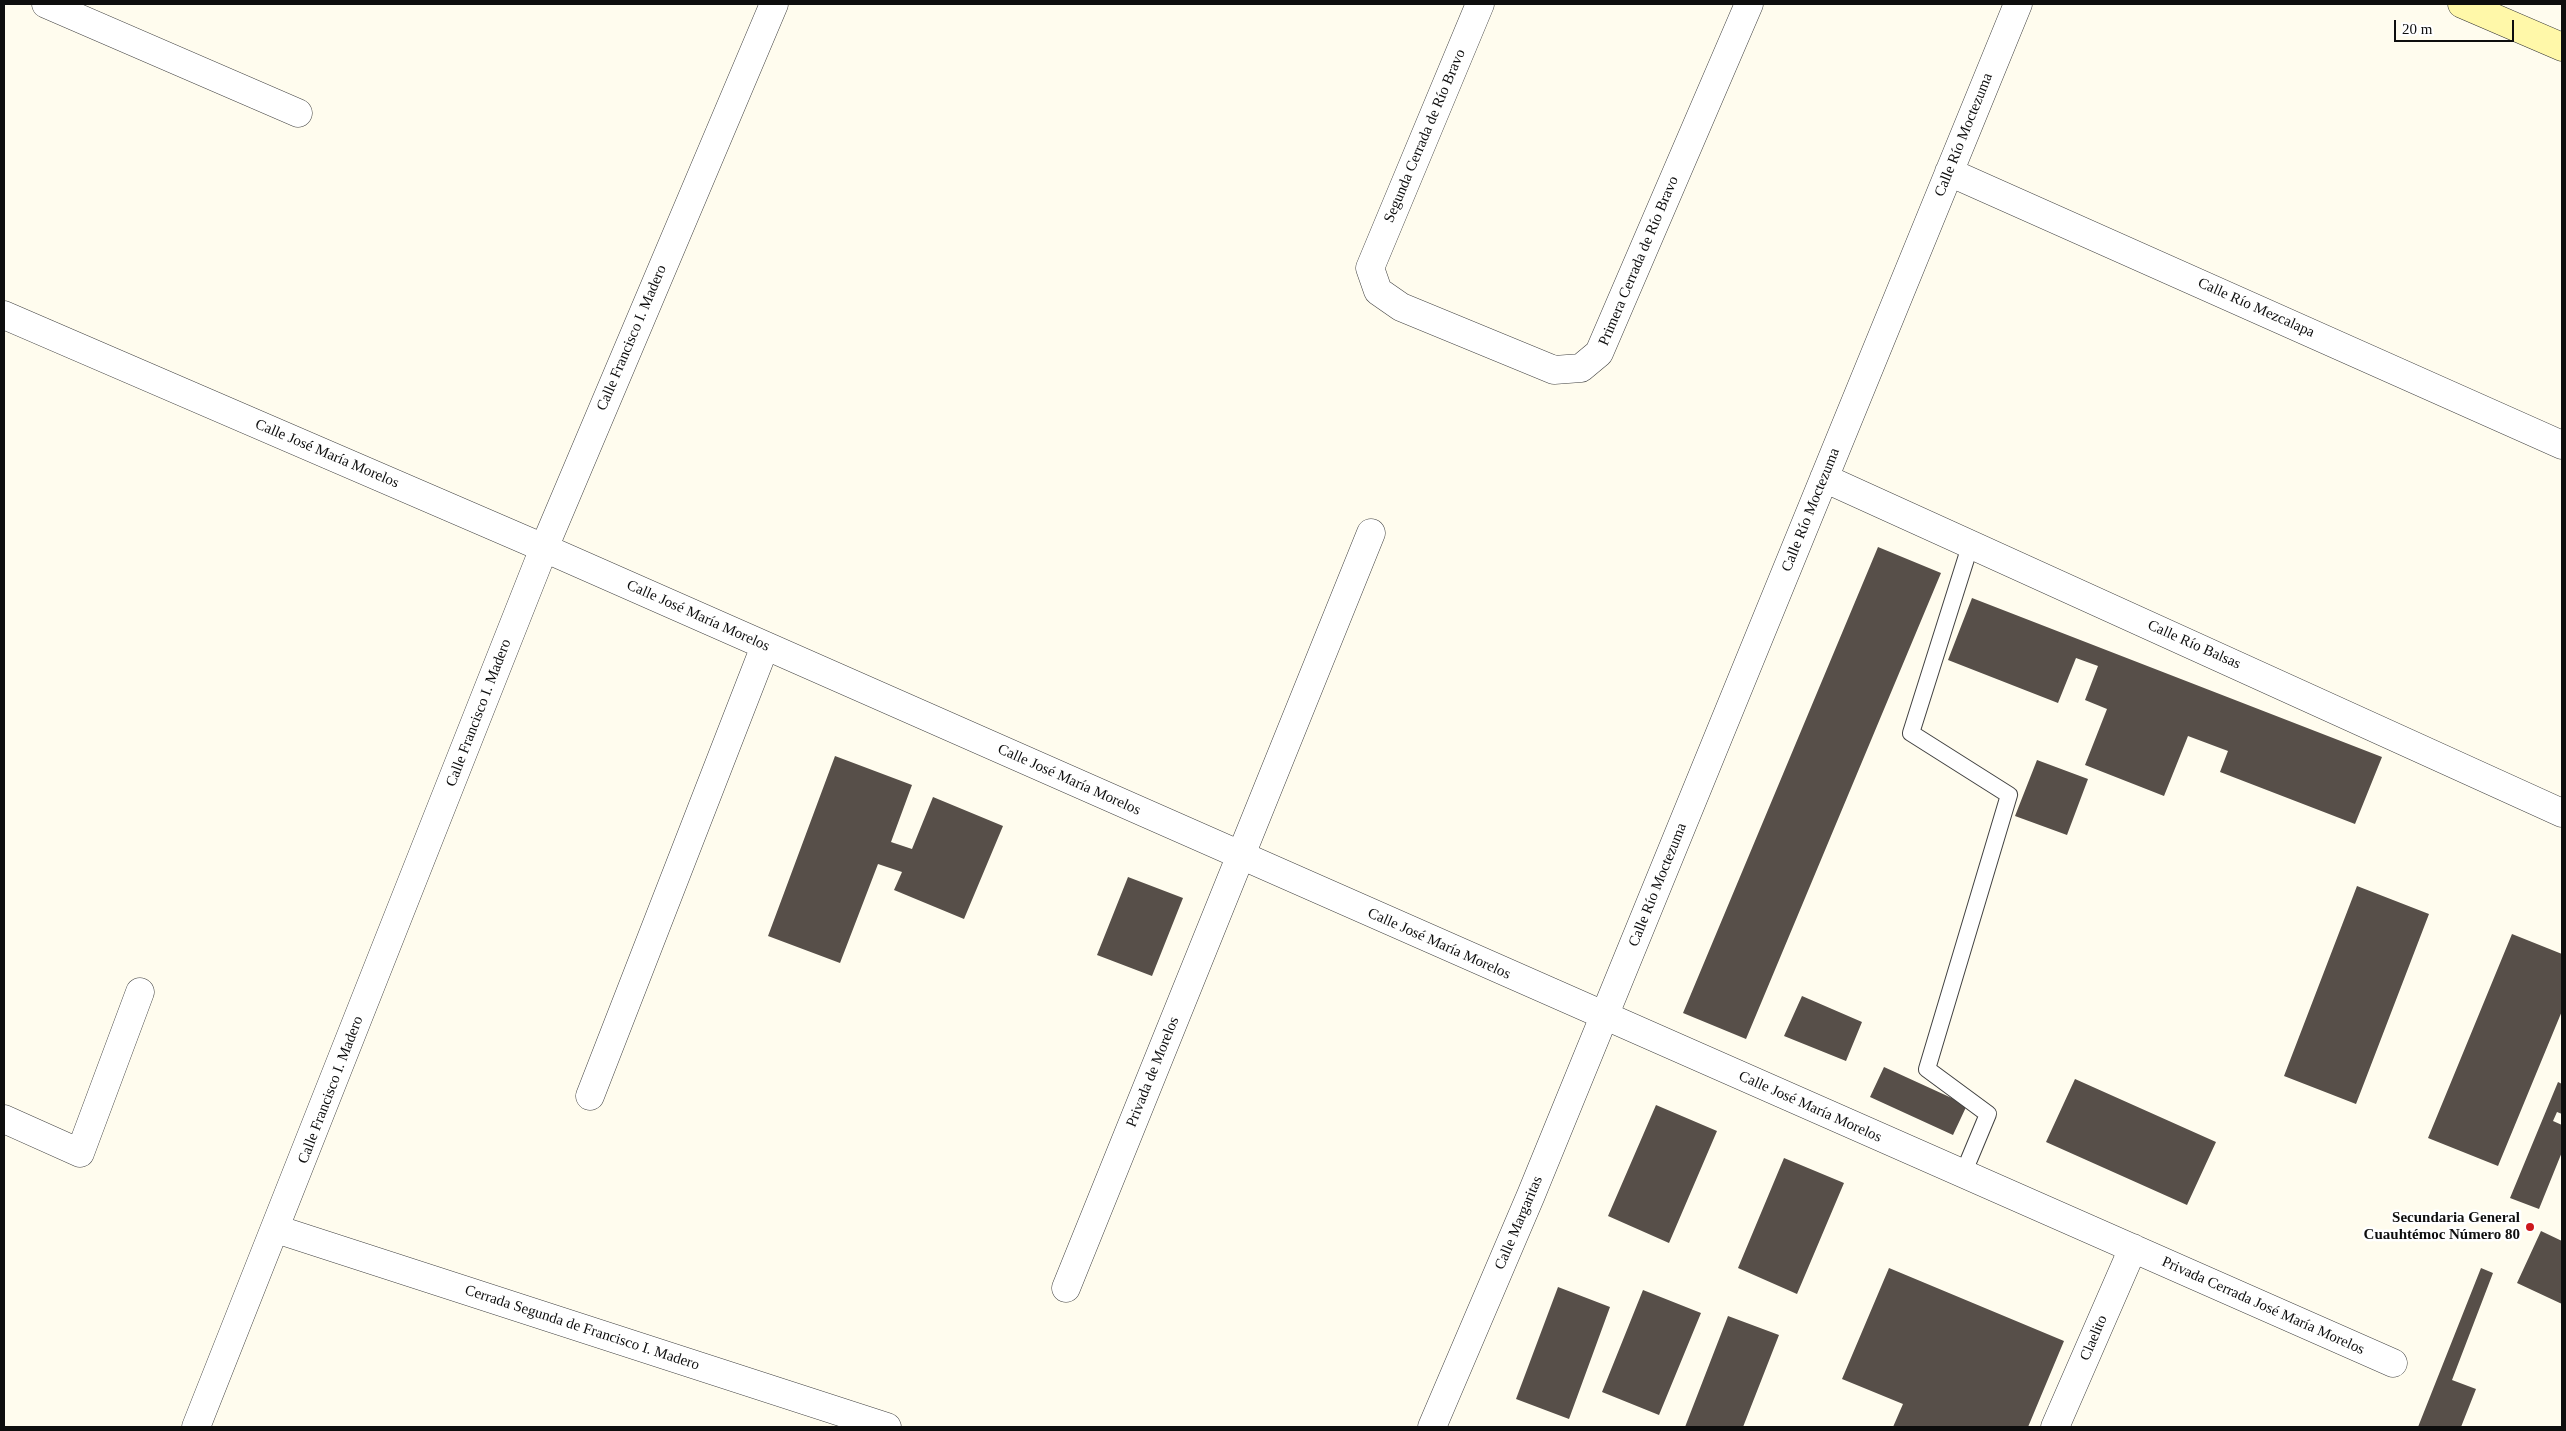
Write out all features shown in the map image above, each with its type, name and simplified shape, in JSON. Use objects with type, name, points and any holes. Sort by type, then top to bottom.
[{"type":"main road","points":[[2462,4],[2562,47]]},
{"type":"street","points":[[46,4],[298,112]]},
{"type":"street","name":"Calle Francisco I. Madero","points":[[196,1427],[544,548],[774,4]]},
{"type":"street","name":"Segunda Cerrada de Río Bravo","points":[[1370,268],[1480,4]]},
{"type":"street","name":"Primera Cerrada de Río Bravo","points":[[1370,268],[1378,291],[1401,307],[1554,370],[1581,368],[1599,353],[1749,4]]},
{"type":"street","name":"Calle Río Moctezuma","points":[[1604,1017],[2018,4]]},
{"type":"street","name":"Calle Río Mezcalapa","points":[[1949,172],[2562,445]]},
{"type":"street","name":"Calle José María Morelos","points":[[4,315],[544,548],[1604,1017],[2133,1248]]},
{"type":"street","name":"Calle Río Balsas","points":[[1824,478],[2562,813]]},
{"type":"street","name":"Privada de Morelos","points":[[1066,1288],[1371,534]]},
{"type":"street","points":[[590,1096],[764,646]]},
{"type":"street","points":[[4,1119],[80,1154],[140,992]]},
{"type":"street","name":"Calle Margaritas","points":[[1432,1427],[1604,1017]]},
{"type":"street","name":"Cerrada Segunda de Francisco I. Madero","points":[[276,1229],[887,1427]]},
{"type":"street","name":"Privada Cerrada José María Morelos","points":[[2133,1248],[2393,1363]]},
{"type":"street","name":"Claelito","points":[[2055,1427],[2133,1248]]},
{"type":"lane","points":[[1963,1174],[1988,1114],[1927,1068],[2009,795],[1911,733],[1970,543]]},
{"type":"building","points":[[1878,547],[1941,573],[1746,1039],[1683,1013]]},
{"type":"building","points":[[1972,598],[2382,757],[2355,824],[2220,772],[2228,751],[2188,736],[2164,796],[2085,765],[2107,709],[2085,700],[2098,666],[2076,658],[2058,703],[1948,660]]},
{"type":"building","points":[[835,756],[912,785],[891,842],[912,849],[933,797],[1003,826],[964,919],[894,890],[902,872],[878,864],[840,963],[768,936]]},
{"type":"building","points":[[2037,760],[2088,779],[2067,835],[2015,816]]},
{"type":"building","points":[[1128,877],[1183,898],[1152,976],[1097,955]]},
{"type":"building","points":[[2357,886],[2429,914],[2356,1104],[2284,1076]]},
{"type":"building","points":[[2512,934],[2562,954],[2562,1011],[2498,1166],[2428,1138]]},
{"type":"building","points":[[1802,996],[1862,1022],[1846,1061],[1784,1036]]},
{"type":"building","points":[[1884,1067],[1967,1105],[1953,1135],[1870,1097]]},
{"type":"building","points":[[2075,1079],[2216,1142],[2187,1205],[2046,1142]]},
{"type":"building","points":[[2558,1082],[2562,1084],[2562,1114],[2557,1112],[2553,1121],[2562,1125],[2562,1152],[2539,1209],[2510,1198]]},
{"type":"building","points":[[1656,1105],[1717,1131],[1669,1243],[1608,1216]]},
{"type":"building","points":[[1784,1158],[1844,1183],[1797,1294],[1738,1268]]},
{"type":"building","points":[[2541,1231],[2562,1241],[2562,1304],[2517,1283]]},
{"type":"building","points":[[1889,1268],[2064,1341],[2028,1427],[1893,1427],[1903,1404],[1842,1379]]},
{"type":"building","points":[[2481,1268],[2493,1273],[2452,1380],[2476,1389],[2461,1427],[2418,1427]]},
{"type":"building","points":[[1558,1287],[1610,1307],[1569,1419],[1516,1399]]},
{"type":"building","points":[[1643,1290],[1701,1313],[1659,1415],[1602,1392]]},
{"type":"building","points":[[1728,1316],[1779,1335],[1743,1427],[1685,1427]]},
{"type":"place","name":"Secundaria General Cuauhtémoc Número 80","points":[[2530,1227]]}]
